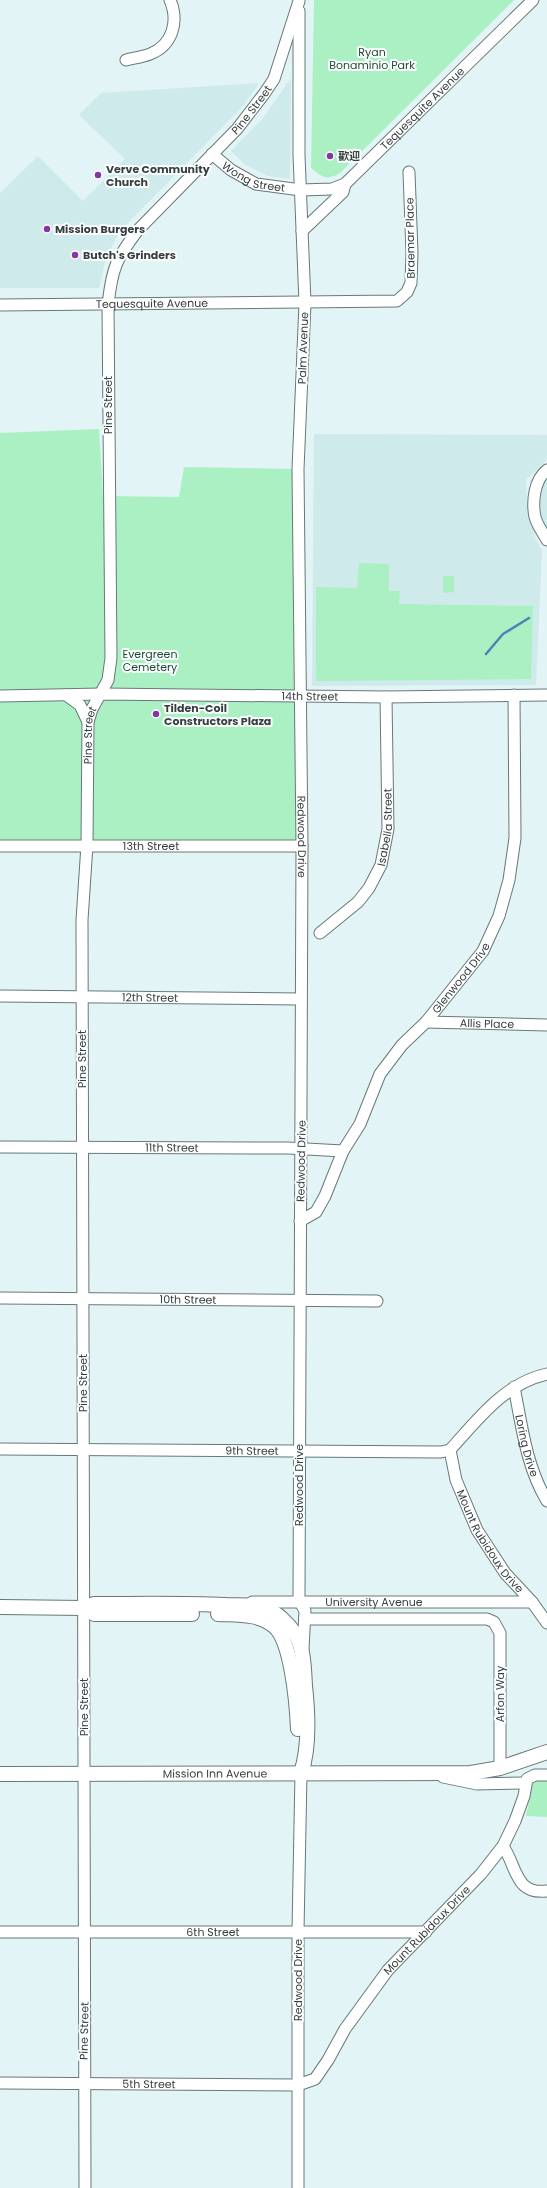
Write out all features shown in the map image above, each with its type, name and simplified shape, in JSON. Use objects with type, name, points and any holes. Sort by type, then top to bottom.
[{"type":"main road","name":"University Avenue","points":[[0,1608],[84,1608],[94,1604],[263,1607],[278,1616],[302,1626]]},
{"type":"main road","name":"University Avenue","points":[[84,1608],[94,1614],[252,1616],[264,1620],[278,1631]]},
{"type":"main road","name":"Redwood Drive","points":[[301,1773],[306,1759],[306,1694],[302,1651],[302,1626]]},
{"type":"main road","name":"Redwood Drive","points":[[278,1631],[285,1644],[298,1719],[298,1759],[301,1773]]},
{"type":"main road","name":"Mission Inn Avenue","points":[[0,1774],[471,1773],[500,1768],[547,1752]]},
{"type":"street","points":[[126,60],[151,54],[164,45],[174,29],[175,18],[170,0]]},
{"type":"street","name":"Pine Street","points":[[85,2188],[82,920],[87,845],[88,722],[92,709],[102,694],[108,680],[111,658],[108,305],[114,266],[125,247],[138,230],[240,125],[274,79],[299,0]]},
{"type":"street","name":"Palm Avenue","points":[[299,0],[301,190],[305,303],[298,469],[302,696]]},
{"type":"street","name":"Tequesquite Avenue","points":[[301,190],[332,189],[345,184],[533,0]]},
{"type":"street","name":"Wong Street","points":[[212,154],[231,170],[256,184],[301,190]]},
{"type":"street","name":"Braemar Place","points":[[305,303],[397,301],[407,292],[411,283],[412,253],[409,172]]},
{"type":"street","points":[[302,231],[343,192],[345,184]]},
{"type":"street","name":"Tequesquite Avenue","points":[[0,305],[305,303]]},
{"type":"street","points":[[547,470],[538,480],[534,506],[536,518],[547,540]]},
{"type":"street","name":"14th Street","points":[[0,696],[102,694],[386,697],[547,695]]},
{"type":"street","points":[[66,695],[80,705],[88,722]]},
{"type":"street","name":"Glenwood Drive","points":[[300,1220],[316,1212],[325,1196],[344,1151],[360,1124],[380,1074],[402,1045],[426,1022],[483,951],[499,916],[509,880],[515,838],[514,695]]},
{"type":"street","name":"Redwood Drive","points":[[302,696],[300,999],[302,1149],[300,1220],[301,1299],[299,1451],[299,1600],[305,1611],[302,1626]]},
{"type":"street","name":"Isabella Street","points":[[320,933],[358,902],[369,888],[381,865],[388,829],[386,697]]},
{"type":"street","name":"13th Street","points":[[0,846],[302,846]]},
{"type":"street","name":"12th Street","points":[[0,996],[300,999]]},
{"type":"street","name":"Allis Place","points":[[426,1022],[516,1026],[547,1025]]},
{"type":"street","name":"11th Street","points":[[0,1147],[302,1149],[344,1151]]},
{"type":"street","name":"10th Street","points":[[0,1298],[301,1299],[377,1301]]},
{"type":"street","points":[[450,1450],[484,1412],[514,1387],[531,1377],[547,1374]]},
{"type":"street","name":"Loring Drive","points":[[514,1387],[529,1461],[539,1487],[547,1501]]},
{"type":"street","name":"9th Street","points":[[0,1449],[441,1452],[450,1450]]},
{"type":"street","name":"Mount Rubidoux Drive","points":[[450,1450],[456,1480],[477,1530],[505,1572],[532,1602],[547,1623]]},
{"type":"street","name":"University Avenue","points":[[216,1605],[226,1602],[299,1600],[532,1602]]},
{"type":"street","name":"University Avenue","points":[[302,1626],[487,1619],[494,1622]]},
{"type":"street","name":"Arfon Way","points":[[494,1622],[500,1633],[500,1768]]},
{"type":"street","points":[[278,1631],[302,1626]]},
{"type":"street","name":"Redwood Drive","points":[[298,2188],[298,1931],[301,1773]]},
{"type":"street","name":"Mission Inn Avenue","points":[[431,1774],[477,1784],[525,1783]]},
{"type":"street","points":[[525,1783],[530,1777],[547,1775]]},
{"type":"street","name":"Mount Rubidoux Drive","points":[[298,2085],[315,2079],[328,2060],[345,2029],[388,1970],[481,1874],[503,1846],[524,1796],[525,1783]]},
{"type":"street","points":[[503,1846],[511,1858],[518,1880],[527,1889],[537,1892],[547,1891]]},
{"type":"street","name":"6th Street","points":[[0,1932],[426,1932]]},
{"type":"street","name":"5th Street","points":[[0,2083],[298,2085]]},
{"type":"shaded area","points":[[291,78],[290,179],[268,176],[245,165],[231,151],[263,118]]},
{"type":"shaded area","points":[[259,83],[243,106],[121,230],[106,257],[99,288],[0,288],[0,193],[38,156],[83,201],[125,159],[79,115],[101,93]]},
{"type":"shaded area","points":[[314,434],[547,435],[547,460],[526,480],[527,502],[535,537],[542,551],[536,685],[312,686]]},
{"type":"shaded area","points":[[547,476],[547,531],[543,524],[539,501],[540,488]]},
{"type":"green space","name":"Ryan Bonaminio Park","points":[[314,0],[514,0],[340,173],[332,177],[325,177],[318,174],[311,168]]},
{"type":"green space","name":"Evergreen Cemetery","points":[[99,429],[103,496],[179,497],[184,467],[295,469],[302,850],[0,848],[0,433]]},
{"type":"green space","points":[[359,563],[389,564],[389,591],[400,591],[399,604],[533,606],[531,679],[316,681],[316,587],[357,588]]},
{"type":"green space","points":[[443,576],[454,576],[454,592],[443,593]]},
{"type":"green space","points":[[533,1781],[547,1781],[547,1817],[526,1816]]},
{"type":"waterway","points":[[486,654],[503,634],[529,618]]},
{"type":"place","name":"歡迎","points":[[330,156]]},
{"type":"place","name":"Verve Community Church","points":[[98,175]]},
{"type":"place","name":"Mission Burgers","points":[[47,229]]},
{"type":"place","name":"Butch's Grinders","points":[[75,255]]},
{"type":"place","name":"Tilden-Coil Constructors Plaza","points":[[156,714]]}]
